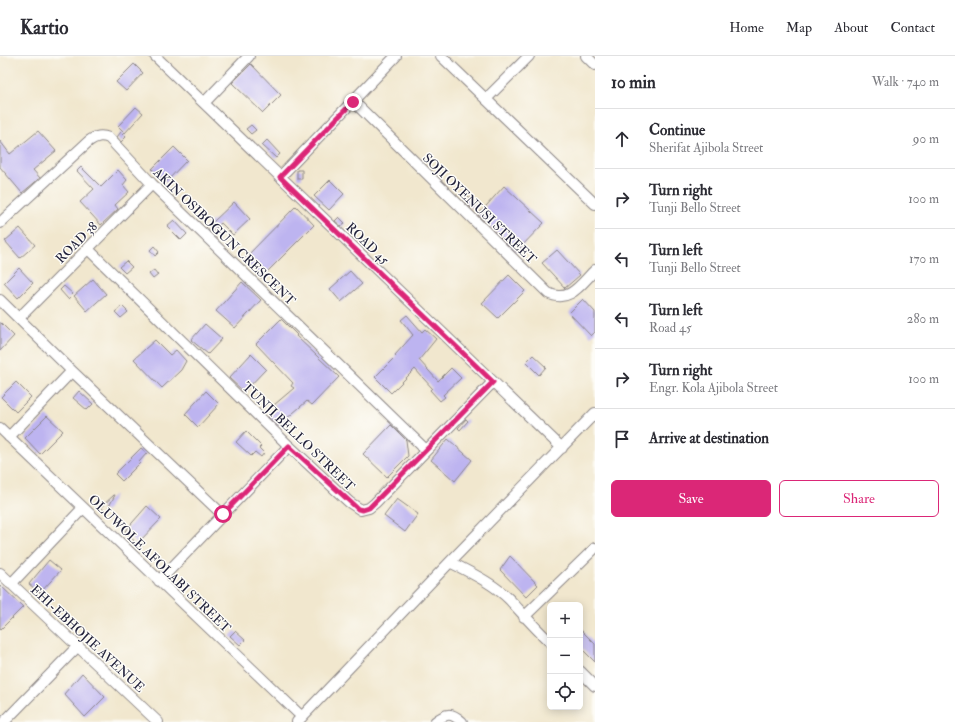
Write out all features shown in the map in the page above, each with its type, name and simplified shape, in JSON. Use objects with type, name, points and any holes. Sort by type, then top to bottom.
[{"type":"street","name":"ROAD 45","points":[[155,56],[562,448]]},
{"type":"street","points":[[204,103],[249,56]]},
{"type":"street","points":[[280,177],[396,56]]},
{"type":"street","points":[[441,56],[595,204]]},
{"type":"street","points":[[486,99],[529,56]]},
{"type":"street","points":[[586,56],[595,65]]},
{"type":"street","name":"SOJI OYENUSI STREET","points":[[353,102],[548,293],[554,296],[562,297],[573,292],[595,270]]},
{"type":"street","name":"AKIN OSIBOGUN CRESCENT","points":[[0,223],[89,141],[95,137],[103,136],[109,138],[152,184],[426,450]]},
{"type":"street","name":"ROAD 38","points":[[19,318],[152,184]]},
{"type":"street","name":"TUNJI BELLO STREET","points":[[88,249],[289,446],[358,509],[363,510],[369,508],[375,503],[493,382]]},
{"type":"street","points":[[0,300],[72,371],[223,514]]},
{"type":"street","points":[[9,437],[72,371]]},
{"type":"street","points":[[300,720],[450,562],[562,448],[591,425],[595,413]]},
{"type":"street","name":"OLUWOLE AFOLABI STREET","points":[[0,428],[159,581],[300,720]]},
{"type":"street","points":[[159,581],[289,446]]},
{"type":"street","points":[[12,584],[83,508]]},
{"type":"street","points":[[524,617],[595,548]]},
{"type":"street","points":[[450,562],[487,582],[509,599],[524,617],[547,639]]},
{"type":"street","name":"EHI-EBHOJIE AVENUE","points":[[0,573],[158,722]]},
{"type":"street","points":[[4,722],[78,646]]},
{"type":"street","points":[[583,674],[595,686]]},
{"type":"street","points":[[435,722],[442,716],[449,714],[462,722]]},
{"type":"building","points":[[134,64],[143,73],[126,91],[116,82]]},
{"type":"building","points":[[251,64],[281,95],[263,113],[232,83]]},
{"type":"building","points":[[136,107],[143,113],[125,133],[118,126]]},
{"type":"building","points":[[251,125],[256,130],[251,134],[246,129]]},
{"type":"building","points":[[38,131],[56,151],[33,170],[40,178],[22,193],[0,167],[0,141],[10,154]]},
{"type":"building","points":[[121,132],[126,137],[121,142],[117,137]]},
{"type":"building","points":[[267,140],[280,154],[276,158],[262,145]]},
{"type":"building","points":[[174,147],[187,160],[166,182],[152,169]]},
{"type":"building","points":[[81,167],[101,187],[118,170],[127,180],[123,185],[129,192],[115,205],[118,209],[101,225],[80,202],[94,189],[77,171]]},
{"type":"building","points":[[297,170],[302,170],[302,179],[297,179]]},
{"type":"building","points":[[330,180],[344,194],[329,210],[314,196]]},
{"type":"building","points":[[504,186],[544,223],[516,252],[478,215]]},
{"type":"building","points":[[468,196],[475,203],[471,208],[463,200]]},
{"type":"building","points":[[234,202],[250,219],[233,235],[221,223],[211,233],[206,227]]},
{"type":"building","points":[[296,206],[314,225],[261,278],[243,260]]},
{"type":"building","points":[[339,217],[345,223],[342,227],[335,221]]},
{"type":"building","points":[[174,220],[187,234],[181,240],[167,226]]},
{"type":"building","points":[[20,228],[35,245],[20,258],[5,241]]},
{"type":"building","points":[[154,246],[159,252],[155,256],[150,250]]},
{"type":"building","points":[[557,250],[580,275],[565,288],[542,263]]},
{"type":"building","points":[[126,261],[132,267],[125,273],[119,267]]},
{"type":"building","points":[[19,268],[33,283],[18,298],[4,283]]},
{"type":"building","points":[[154,270],[158,275],[153,279],[149,274]]},
{"type":"building","points":[[350,271],[362,284],[341,302],[330,289]]},
{"type":"building","points":[[509,275],[525,291],[498,318],[482,303]]},
{"type":"building","points":[[93,279],[106,294],[87,311],[74,296]]},
{"type":"building","points":[[242,282],[261,300],[235,328],[216,311]]},
{"type":"building","points":[[64,286],[73,294],[68,299],[60,290]]},
{"type":"building","points":[[583,299],[595,312],[595,332],[591,336],[569,313]]},
{"type":"building","points":[[122,306],[128,312],[121,318],[115,312]]},
{"type":"building","points":[[407,315],[422,332],[425,329],[436,339],[419,360],[438,381],[451,368],[461,378],[443,395],[445,397],[440,401],[430,390],[432,388],[415,369],[391,393],[375,377],[396,356],[395,355],[413,335],[401,320]]},
{"type":"building","points":[[281,319],[297,335],[296,336],[339,377],[312,405],[307,401],[278,426],[268,417],[277,408],[274,405],[294,388],[291,386],[293,383],[256,344]]},
{"type":"building","points":[[0,322],[14,336],[0,351]]},
{"type":"building","points":[[205,324],[222,339],[208,354],[191,340]]},
{"type":"building","points":[[155,340],[170,355],[176,350],[186,361],[181,370],[162,388],[134,359]]},
{"type":"building","points":[[251,354],[266,369],[244,392],[229,378]]},
{"type":"building","points":[[533,355],[546,367],[539,375],[526,362]]},
{"type":"building","points":[[16,382],[31,397],[16,412],[1,397]]},
{"type":"building","points":[[79,391],[93,404],[87,410],[73,398]]},
{"type":"building","points":[[206,391],[219,404],[198,427],[185,414]]},
{"type":"building","points":[[47,416],[63,431],[40,454],[25,438]]},
{"type":"building","points":[[466,419],[468,421],[460,430],[458,428]]},
{"type":"building","points":[[391,425],[406,440],[408,456],[387,477],[363,454]]},
{"type":"building","points":[[246,431],[261,446],[259,448],[264,453],[261,457],[255,452],[251,456],[236,442]]},
{"type":"building","points":[[448,439],[472,460],[455,481],[431,460]]},
{"type":"building","points":[[141,448],[147,453],[139,462],[140,463],[122,481],[115,474]]},
{"type":"building","points":[[115,495],[106,512],[101,507]]},
{"type":"building","points":[[397,499],[418,514],[405,532],[384,516]]},
{"type":"building","points":[[147,506],[161,519],[137,544],[125,531]]},
{"type":"building","points":[[510,556],[538,585],[526,597],[500,570]]},
{"type":"building","points":[[49,560],[61,570],[40,593],[29,584]]},
{"type":"building","points":[[0,585],[23,607],[0,630]]},
{"type":"building","points":[[235,631],[245,640],[240,645],[230,636]]},
{"type":"building","points":[[583,632],[595,644],[595,662],[583,650]]},
{"type":"building","points":[[82,673],[105,697],[85,717],[64,694]]},
{"type":"route","points":[[223,514],[289,446],[349,502],[358,509],[366,510],[375,503],[493,382],[280,177],[353,102]]}]
